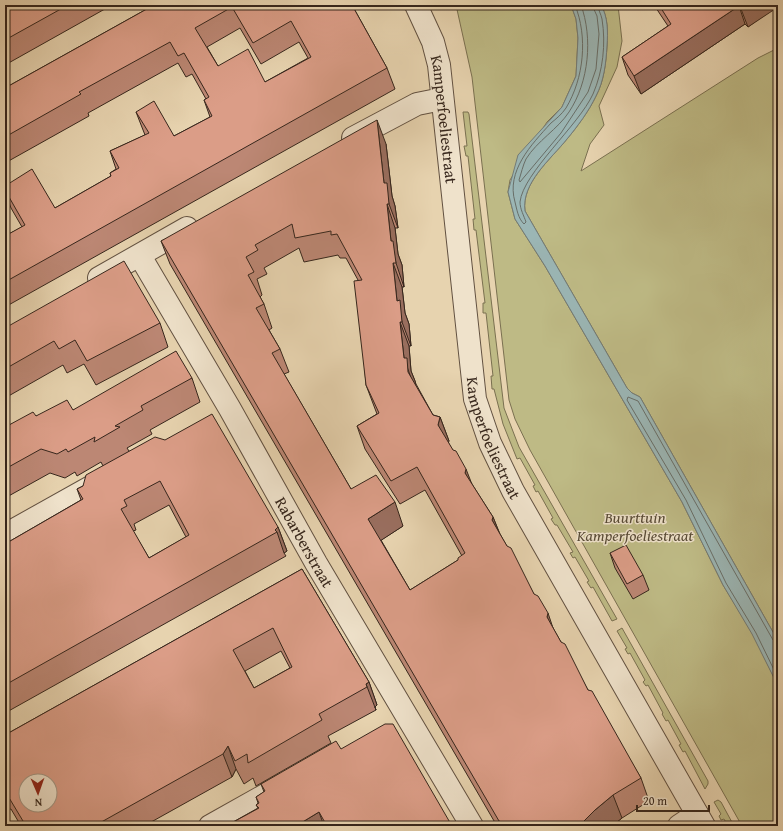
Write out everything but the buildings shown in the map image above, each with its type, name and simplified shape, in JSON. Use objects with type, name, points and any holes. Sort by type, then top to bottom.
[{"type":"street","name":"Kamperfoeliestraat","points":[[416,5],[432,42],[439,65],[475,399],[490,443],[513,491],[700,820]]},
{"type":"street","points":[[334,148],[417,104],[442,100]]},
{"type":"street","points":[[78,290],[205,218]]},
{"type":"street","name":"Rabarberstraat","points":[[140,256],[230,409],[316,563],[472,826]]},
{"type":"street","points":[[209,420],[230,409]]},
{"type":"street","points":[[5,535],[119,471]]},
{"type":"street","points":[[295,575],[316,563]]},
{"type":"street","points":[[386,727],[406,715]]},
{"type":"street","points":[[210,826],[303,774]]},
{"type":"street","points":[[679,826],[700,820]]},
{"type":"green space","name":"Buurttuin Kamperfoeliestraat","points":[[456,5],[571,5],[576,19],[578,38],[576,76],[562,107],[547,122],[510,180],[508,192],[515,219],[545,266],[682,502],[723,585],[753,634],[778,686],[778,826],[742,826],[530,450],[515,419],[509,400],[472,77]]},
{"type":"green space","points":[[601,5],[618,5],[622,41],[617,67],[599,106],[604,125],[590,144],[581,171],[758,58],[778,48],[778,641],[640,397],[632,393],[627,388],[525,211],[525,201],[532,181],[583,119],[599,90],[603,78],[607,52],[607,25]]},
{"type":"green space","points":[[463,112],[468,112],[469,114],[504,408],[519,447],[617,619],[612,621],[593,587],[591,588],[587,582],[589,581],[575,557],[573,558],[570,553],[573,552],[557,525],[555,525],[551,519],[553,518],[538,491],[536,492],[533,486],[535,485],[520,458],[517,459],[503,424],[494,389],[492,389],[491,376],[493,376],[486,313],[483,313],[483,303],[485,303],[476,230],[474,230],[473,219],[475,219],[468,156],[466,156],[464,146],[467,146]]},
{"type":"green space","points":[[622,628],[708,781],[705,789],[685,751],[683,752],[679,745],[681,744],[668,720],[666,721],[662,714],[663,713],[648,685],[646,686],[643,682],[645,680],[630,653],[628,654],[625,649],[627,648],[617,631]]},
{"type":"green space","points":[[718,800],[721,802],[734,826],[728,826],[724,819],[721,820],[719,816],[721,814],[714,802]]},
{"type":"water","points":[[571,5],[601,5],[607,25],[606,59],[603,78],[599,90],[583,119],[532,181],[525,201],[525,211],[627,388],[632,393],[640,397],[778,641],[778,686],[752,634],[723,585],[682,502],[545,266],[515,219],[508,192],[518,155],[562,107],[576,76],[578,38],[576,19]]}]
